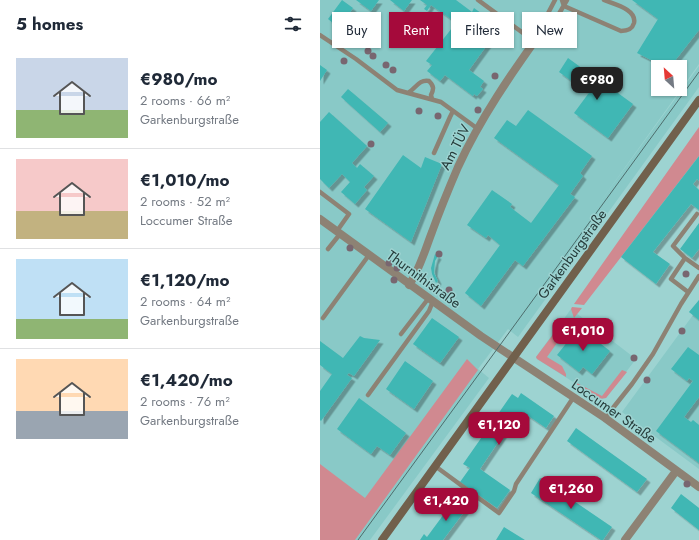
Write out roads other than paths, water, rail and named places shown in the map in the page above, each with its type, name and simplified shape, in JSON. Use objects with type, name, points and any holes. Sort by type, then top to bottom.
[{"type":"main road","name":"Garkenburgstraße","points":[[382,540],[699,100]]},
{"type":"street","name":"Am TÜV","points":[[409,285],[416,275],[438,215],[459,166],[478,129],[530,48]]},
{"type":"street","name":"Thurnithistraße","points":[[320,219],[409,285],[513,358]]},
{"type":"street","name":"Loccumer Straße","points":[[513,358],[605,418],[699,487]]},
{"type":"street","points":[[625,540],[676,471]]},
{"type":"lane","points":[[478,0],[522,33]]},
{"type":"lane","points":[[549,12],[555,0]]},
{"type":"lane","points":[[562,0],[564,6],[621,31],[627,31],[632,27],[634,22],[633,15],[628,11],[604,0]]},
{"type":"lane","points":[[561,12],[567,0]]},
{"type":"lane","points":[[320,35],[398,90],[441,102],[478,129]]},
{"type":"lane","points":[[408,93],[414,89],[419,82],[424,80],[429,81],[434,90],[431,94],[432,99]]},
{"type":"lane","points":[[434,153],[453,111]]},
{"type":"lane","points":[[320,192],[350,214],[328,249]]},
{"type":"lane","points":[[697,214],[673,246],[685,258],[699,268]]},
{"type":"lane","points":[[323,318],[369,255]]},
{"type":"lane","points":[[685,258],[671,279],[688,292]]},
{"type":"lane","points":[[605,418],[653,354],[680,304],[699,276]]},
{"type":"lane","points":[[402,334],[430,300]]},
{"type":"lane","points":[[368,395],[429,311],[430,300]]},
{"type":"lane","points":[[435,466],[499,513],[514,491],[516,484],[573,398]]},
{"type":"tram line","points":[[358,540],[699,72]]}]
